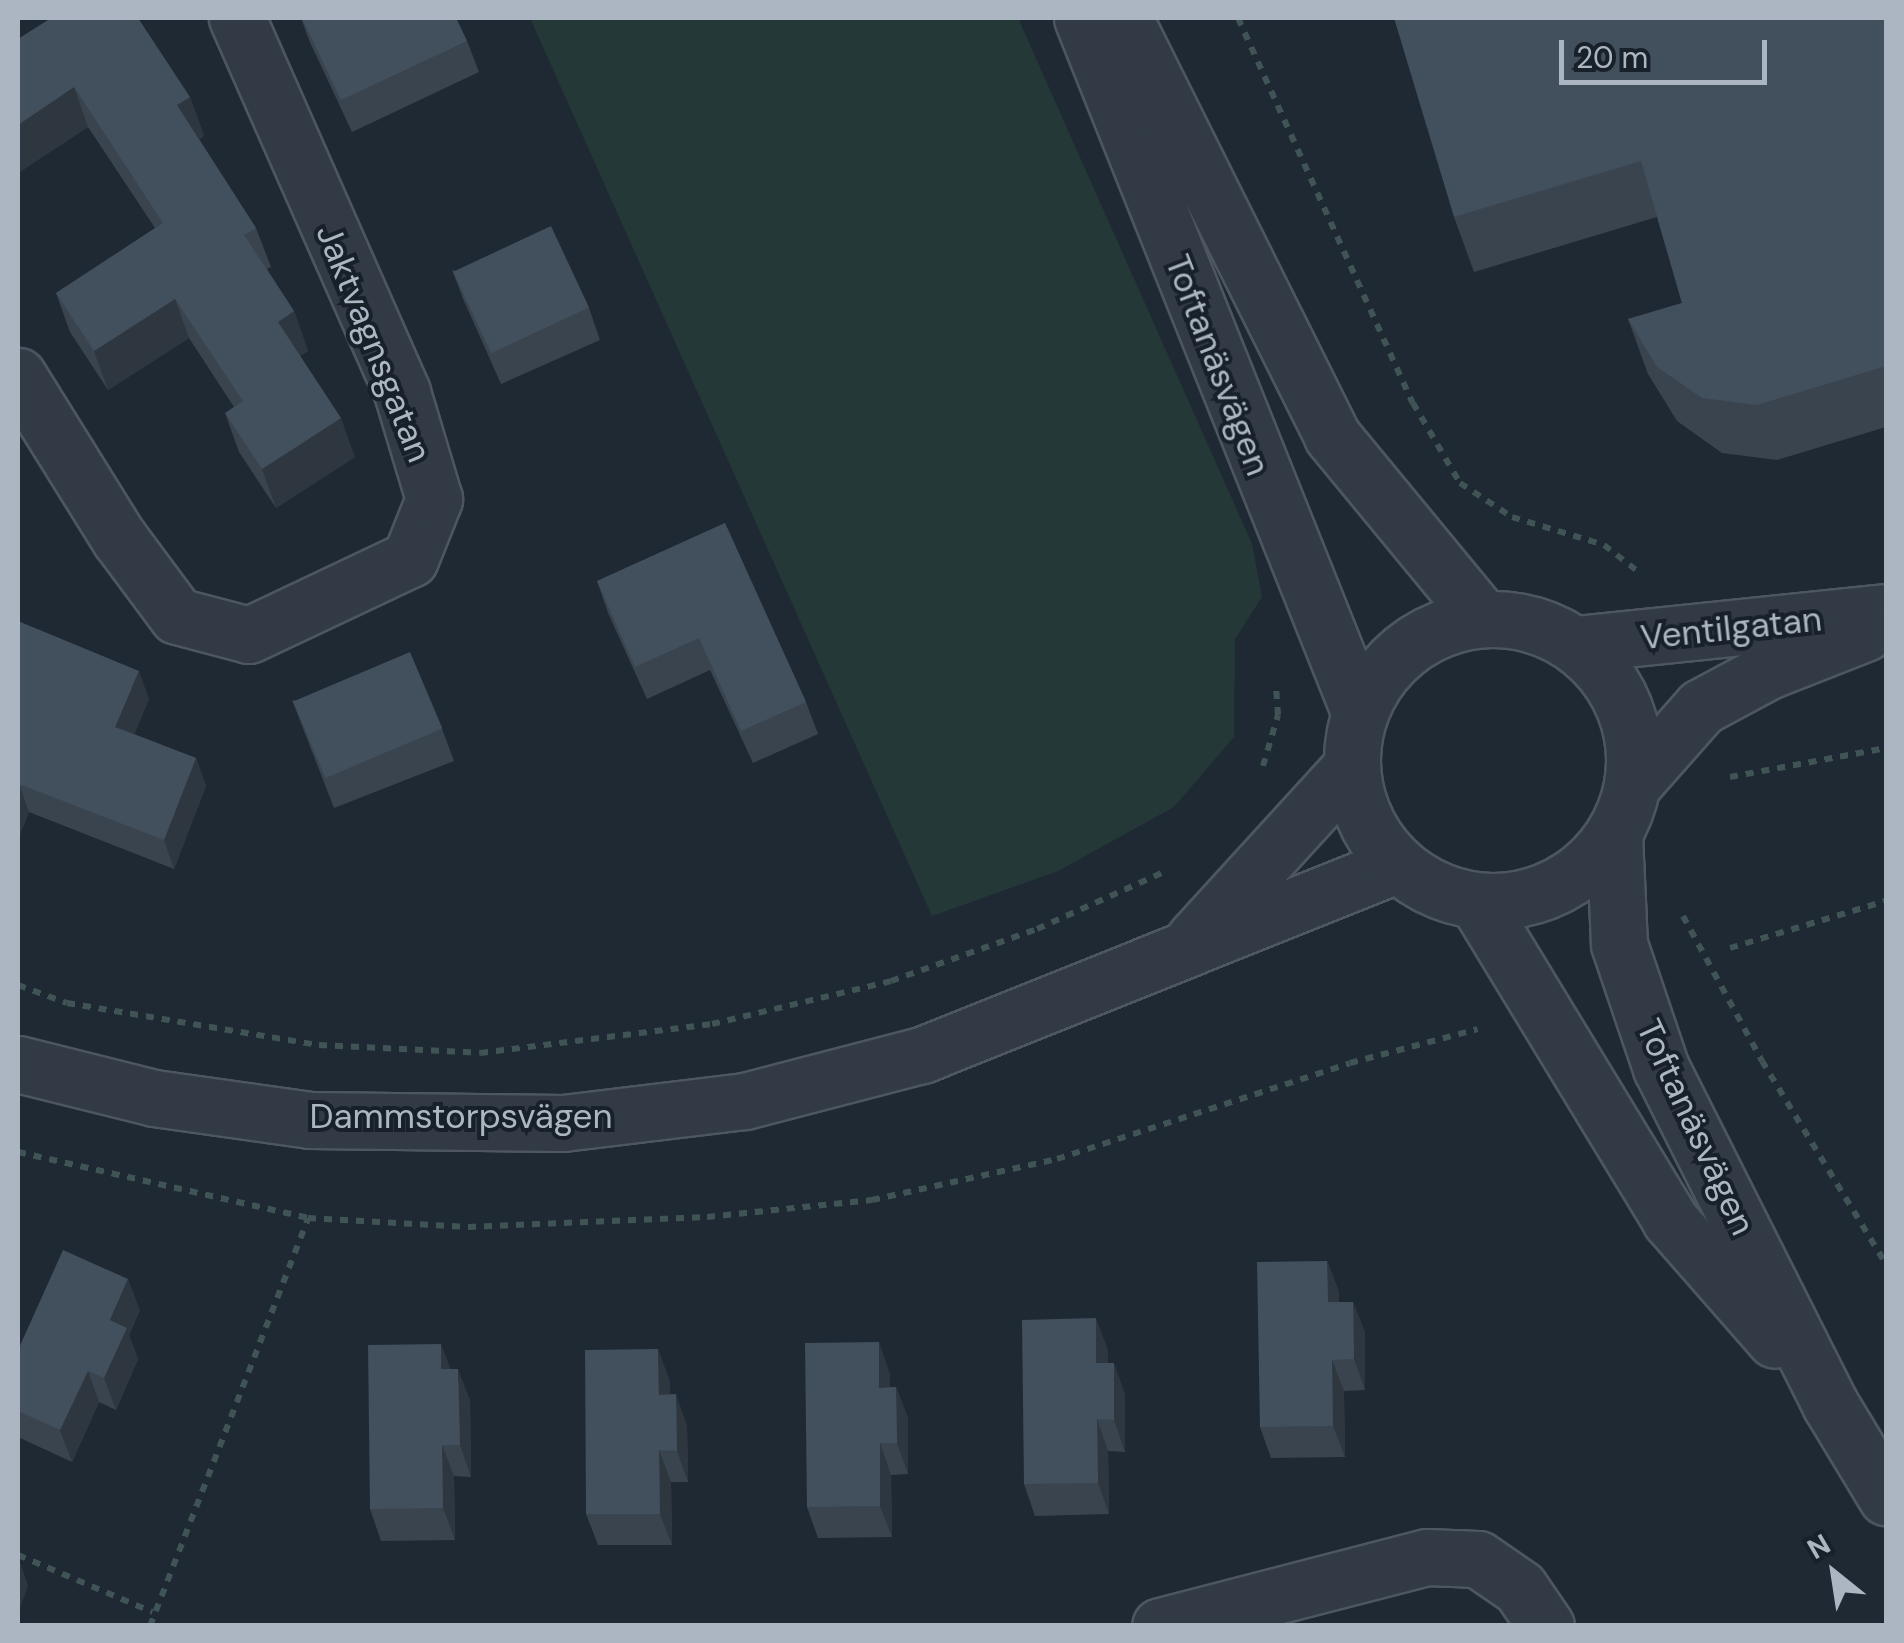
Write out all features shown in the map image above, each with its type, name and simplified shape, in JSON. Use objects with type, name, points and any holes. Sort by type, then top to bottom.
[{"type":"street","name":"Jaktvagnsgatan","points":[[18,376],[119,538],[178,616],[249,635],[410,559],[434,500],[402,392],[237,18]]},
{"type":"street","name":"Toftanäsvägen","points":[[1082,18],[1359,710]]},
{"type":"street","name":"Toftanäsvägen","points":[[1124,18],[1332,436],[1482,618]]},
{"type":"street","name":"Ventilgatan","points":[[1576,644],[1886,612]]},
{"type":"street","name":"Toftanäsvägen","points":[[1482,618],[1533,624],[1576,644],[1619,697],[1632,728],[1634,783],[1614,834],[1582,872],[1539,895],[1477,902],[1433,890],[1396,865],[1364,824],[1350,768],[1359,710],[1380,673],[1422,637],[1482,618]]},
{"type":"street","name":"Ventilgatan","points":[[1634,783],[1701,707],[1768,671],[1886,625]]},
{"type":"street","name":"Dammstorpsvägen","points":[[1183,951],[1350,768]]},
{"type":"street","name":"Toftanäsvägen","points":[[1614,834],[1619,944],[1660,1068],[1830,1404],[1886,1497]]},
{"type":"street","name":"Dammstorpsvägen","points":[[18,1064],[154,1098],[310,1120],[563,1123],[745,1101],[922,1055],[1396,865]]},
{"type":"street","name":"Toftanäsvägen","points":[[1477,902],[1670,1220],[1830,1404]]},
{"type":"street","points":[[1160,1626],[1426,1557],[1478,1559],[1520,1588],[1546,1626]]},
{"type":"path","points":[[1238,18],[1414,403],[1460,483],[1422,548]]},
{"type":"path","points":[[1262,770],[1278,715],[1275,660],[1320,612]]},
{"type":"path","points":[[1723,783],[1736,772],[1886,748]]},
{"type":"path","points":[[18,985],[67,1002],[319,1046],[480,1052],[712,1024],[892,980],[1037,929],[1178,866]]},
{"type":"path","points":[[1674,898],[1745,1032],[1886,1264]]},
{"type":"path","points":[[1730,948],[1886,902]]},
{"type":"path","points":[[150,1626],[152,1612],[308,1218]]},
{"type":"path","points":[[18,1554],[152,1612]]},
{"type":"green space","points":[[530,18],[1018,18],[1252,544],[1262,597],[1235,639],[1234,737],[1174,807],[1058,871],[932,916]]},
{"type":"building","points":[[51,18],[138,18],[190,97],[177,105],[256,228],[244,235],[294,311],[278,322],[341,418],[262,469],[225,413],[243,401],[175,299],[94,351],[56,293],[163,223],[74,87],[18,125],[18,39]]},
{"type":"building","points":[[302,18],[456,18],[467,41],[341,100]]},
{"type":"building","points":[[1394,18],[1886,18],[1886,366],[1757,405],[1702,398],[1657,367],[1628,319],[1682,303],[1641,161],[1454,217]]},
{"type":"building","points":[[551,226],[589,308],[491,353],[453,272]]},
{"type":"building","points":[[725,523],[806,702],[741,731],[699,638],[635,667],[597,581]]},
{"type":"building","points":[[18,621],[139,671],[115,727],[196,758],[164,840],[19,784],[18,787]]},
{"type":"building","points":[[410,652],[442,728],[326,778],[293,702]]},
{"type":"building","points":[[63,1250],[128,1279],[110,1320],[127,1328],[104,1378],[88,1371],[60,1430],[18,1411],[18,1350]]},
{"type":"building","points":[[1327,1261],[1328,1302],[1353,1302],[1354,1359],[1332,1360],[1333,1426],[1260,1427],[1257,1262]]},
{"type":"building","points":[[1096,1318],[1096,1363],[1114,1363],[1114,1420],[1097,1419],[1098,1483],[1024,1484],[1022,1320]]},
{"type":"building","points":[[879,1342],[879,1388],[896,1387],[897,1443],[880,1443],[880,1506],[807,1507],[805,1343]]},
{"type":"building","points":[[441,1344],[441,1369],[458,1369],[460,1445],[442,1445],[443,1508],[370,1509],[368,1345]]},
{"type":"building","points":[[658,1349],[659,1395],[676,1394],[677,1451],[659,1450],[660,1514],[586,1514],[585,1350]]}]
